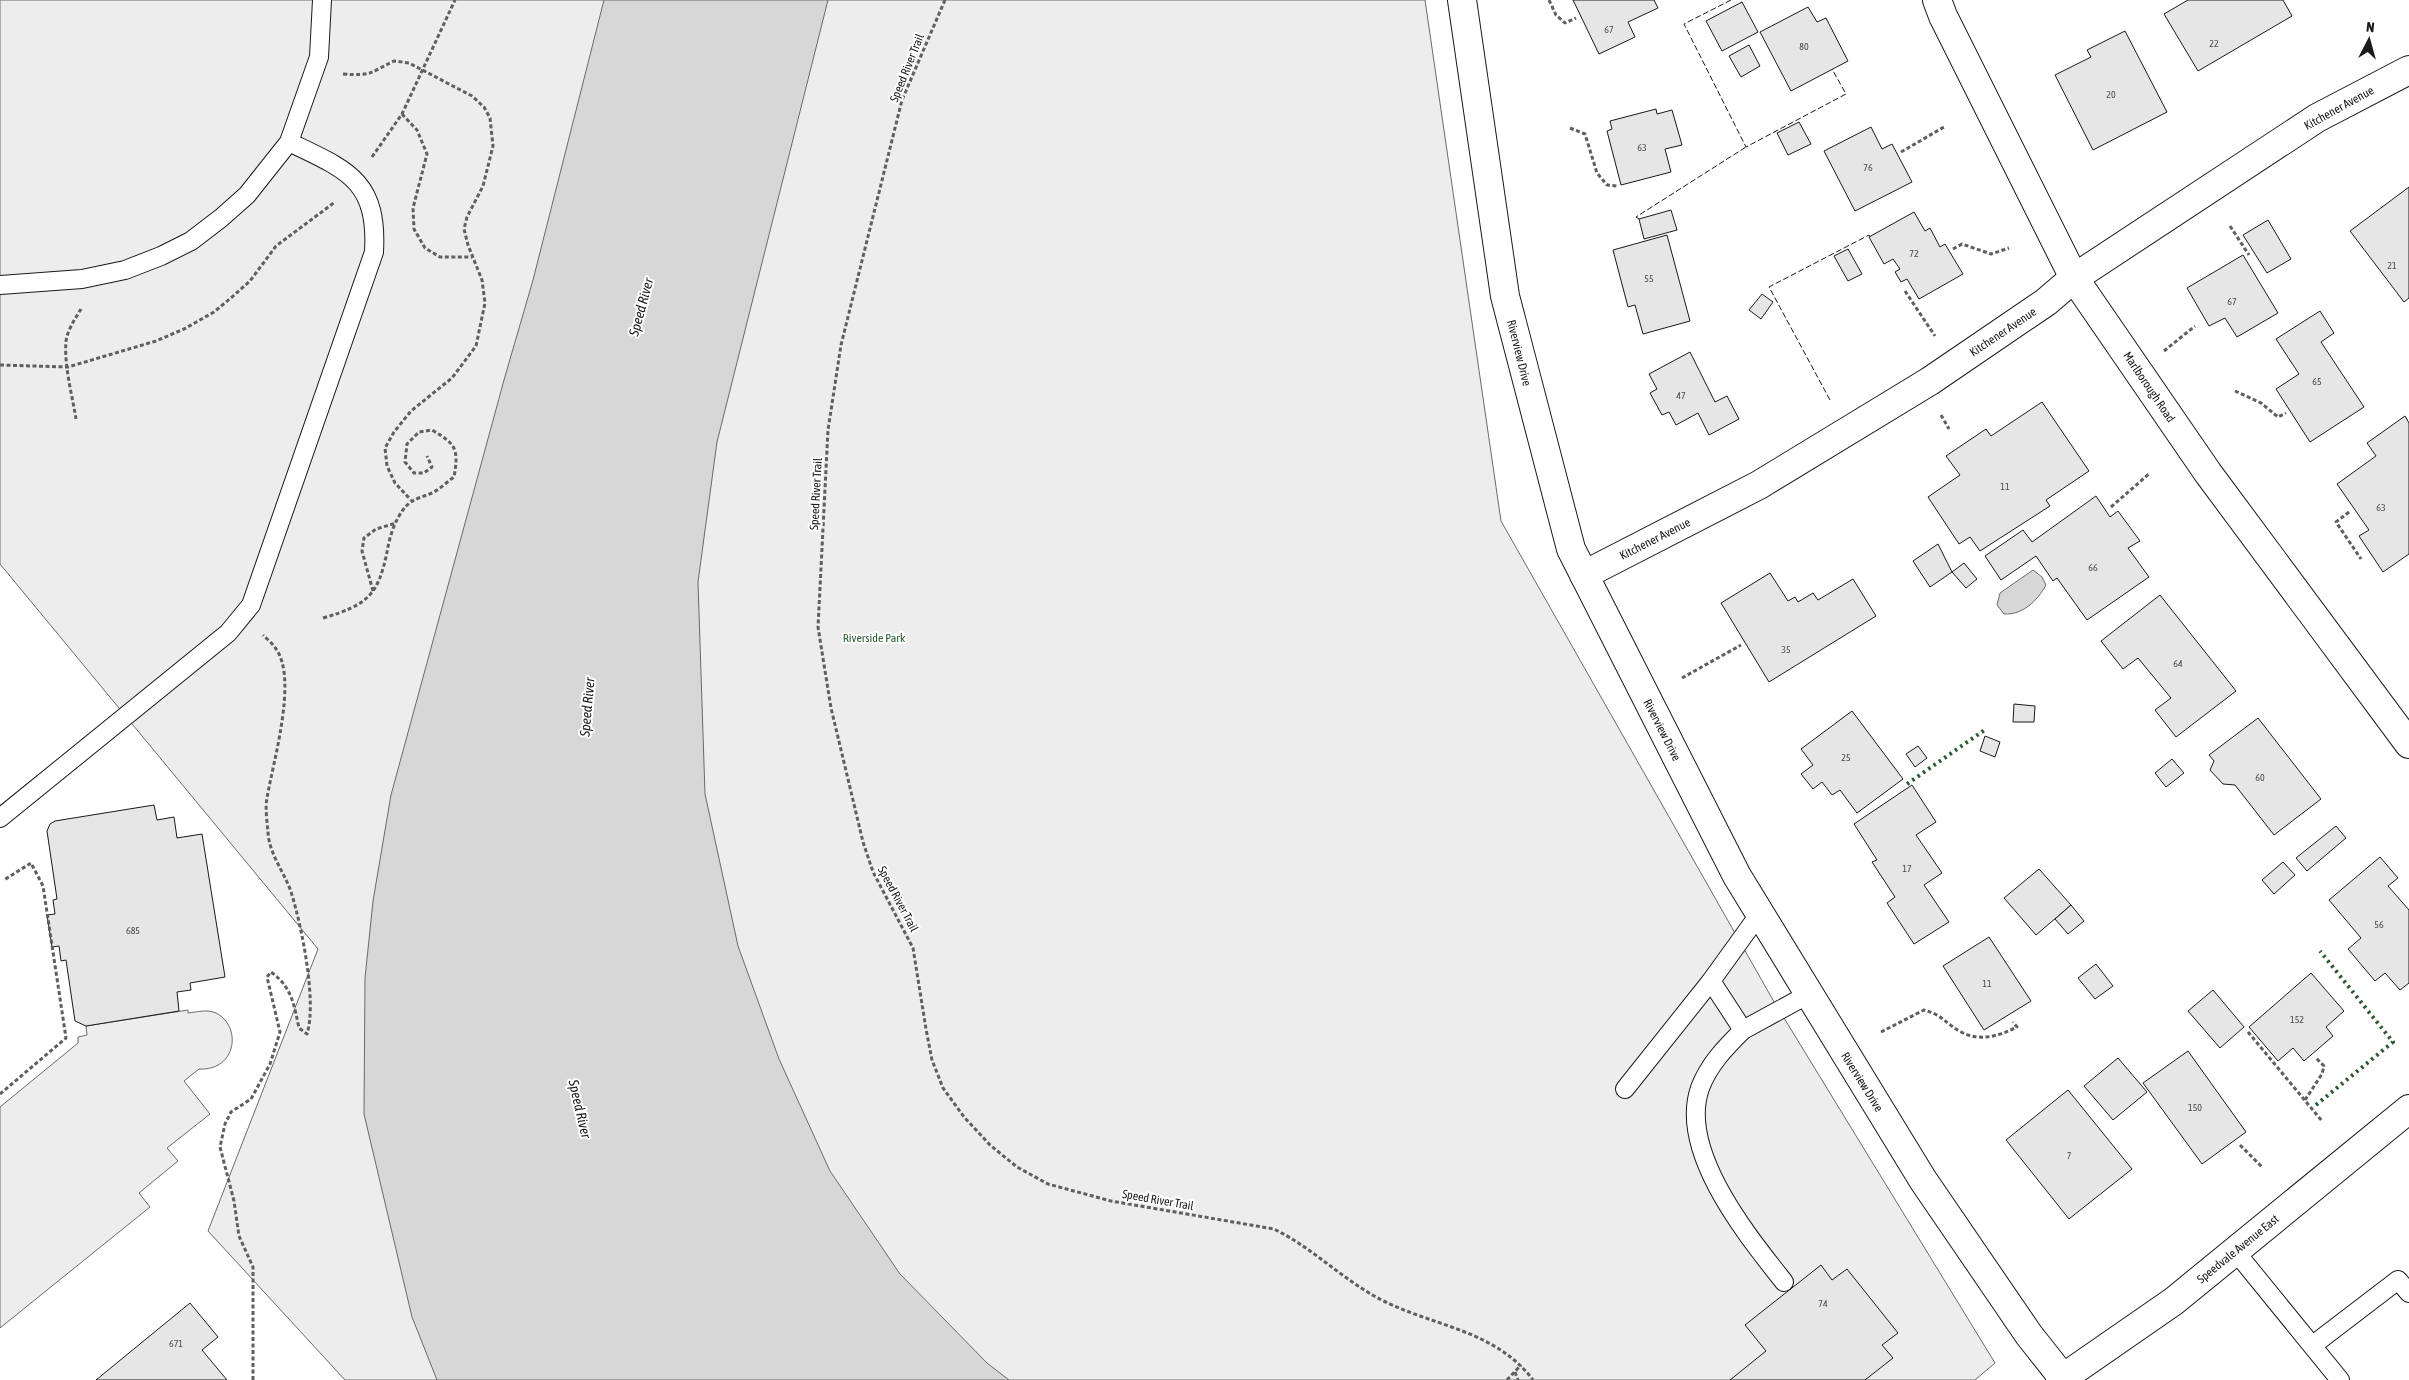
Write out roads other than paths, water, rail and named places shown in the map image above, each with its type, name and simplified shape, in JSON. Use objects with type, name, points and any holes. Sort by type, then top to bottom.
[{"type":"street","name":"Riverview Drive","points":[[1462,0],[1505,296],[1571,549],[1733,867],[1760,913],[1923,1180],[2062,1379]]},
{"type":"street","name":"Marlborough Road","points":[[1937,0],[1943,16],[2074,278],[2208,473],[2409,744]]},
{"type":"street","name":"Kitchener Avenue","points":[[1584,574],[1768,480],[1930,381],[2046,302],[2074,278],[2317,118],[2409,70]]},
{"type":"street","name":"Speedvale Avenue East","points":[[2062,1379],[2174,1301],[2409,1109]]},
{"type":"lane","points":[[0,285],[82,279],[125,270],[161,256],[191,241],[247,195],[289,142],[319,57],[322,0]]},
{"type":"lane","points":[[0,818],[228,633],[251,605],[374,252],[375,229],[373,212],[366,194],[355,180],[333,163],[289,142]]},
{"type":"lane","points":[[1625,1089],[1711,981],[1760,913]]},
{"type":"lane","points":[[1711,981],[1744,1030]]},
{"type":"lane","points":[[1784,1282],[1738,1220],[1702,1154],[1696,1118],[1700,1089],[1718,1055],[1744,1030],[1809,994]]},
{"type":"lane","points":[[2235,1251],[2340,1380]]},
{"type":"lane","points":[[2313,1345],[2398,1280],[2409,1293]]},
{"type":"water","name":"Speed River","points":[[604,0],[828,0],[717,442],[698,582],[705,794],[738,946],[779,1059],[830,1171],[900,1274],[987,1363],[1009,1380],[437,1380],[412,1317],[364,1114],[365,978],[373,901],[391,795],[533,280]]},
{"type":"water","points":[[2033,570],[2042,577],[2046,585],[2029,606],[2011,614],[2004,614],[1997,605],[2000,593]]},
{"type":"park label","name":"Riverside Park","points":[[874,638]]}]
